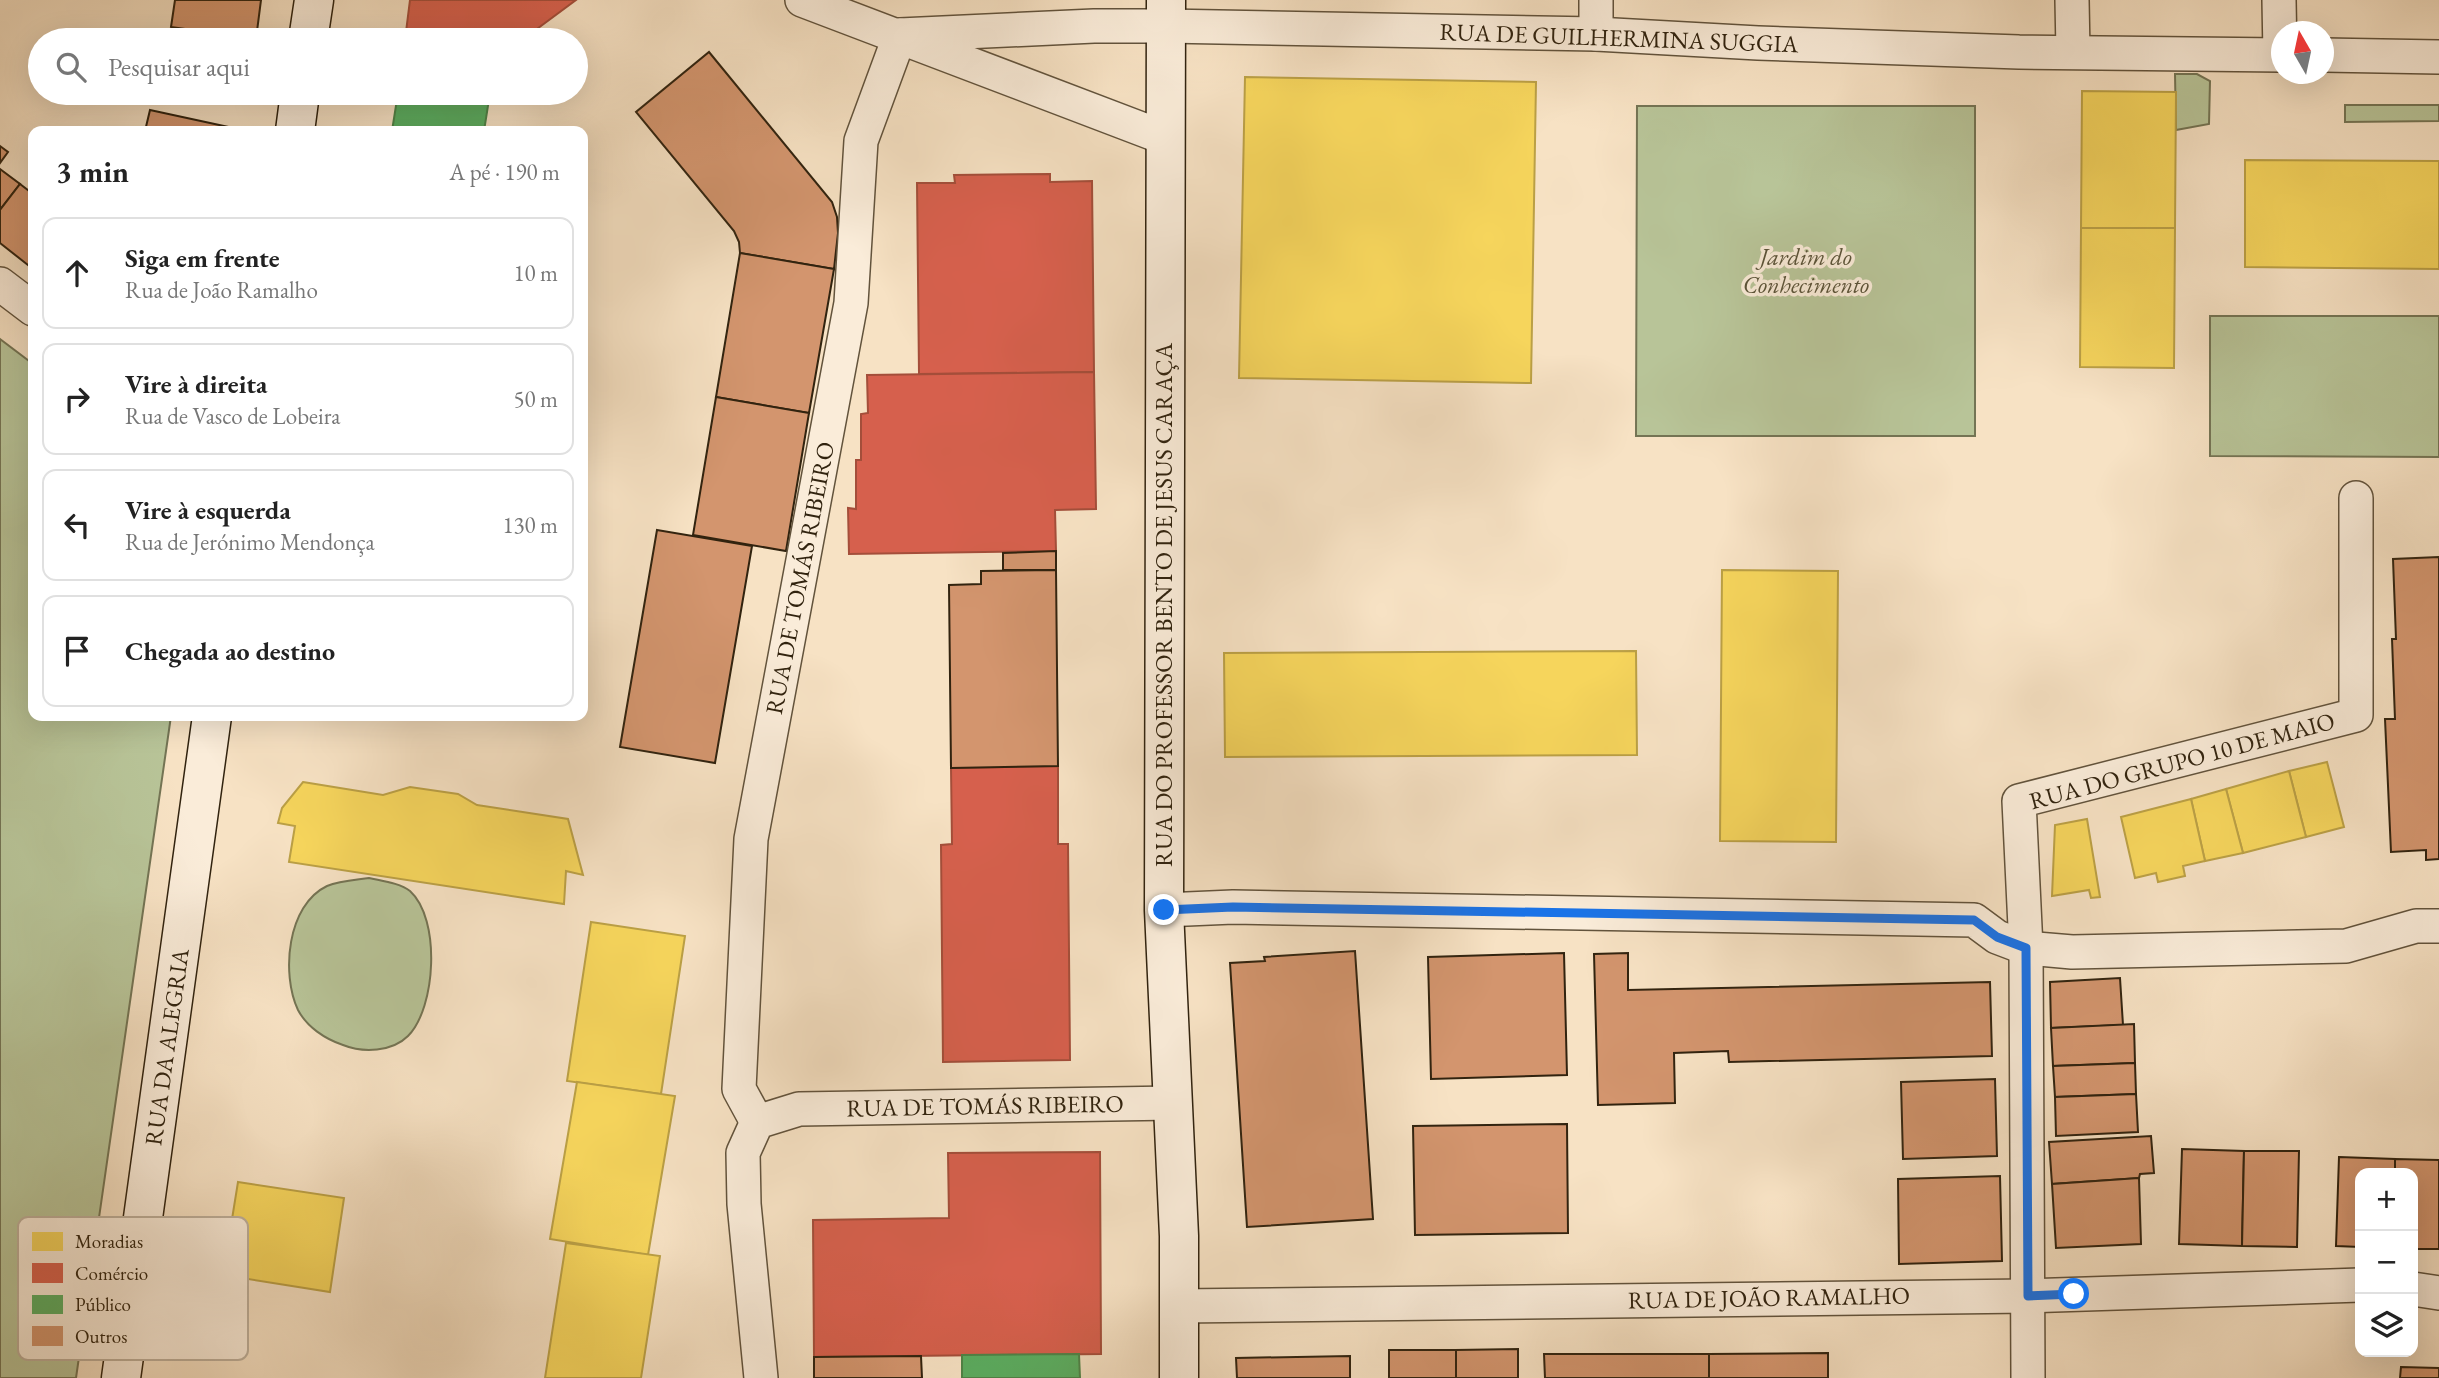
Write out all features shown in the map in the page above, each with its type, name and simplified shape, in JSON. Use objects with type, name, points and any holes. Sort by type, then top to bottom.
[{"type":"street","points":[[310,28],[314,0]]},
{"type":"street","points":[[802,0],[900,35],[1165,138]]},
{"type":"street","points":[[1596,0],[1596,34]]},
{"type":"street","points":[[2072,0],[2073,52]]},
{"type":"street","points":[[2279,0],[2280,21]]},
{"type":"street","name":"RUA DE GUILHERMINA SUGGIA","points":[[900,35],[1094,26],[1166,13],[1758,43],[2271,55]]},
{"type":"street","name":"RUA DO PROFESSOR BENTO DE JESUS CARAÇA","points":[[1166,13],[1164,910],[1179,1236],[1179,1378]]},
{"type":"street","name":"RUA DE TOMÁS RIBEIRO","points":[[900,35],[862,141],[851,303],[751,839],[739,1089],[757,1122],[799,1109],[1174,1103]]},
{"type":"street","points":[[2334,55],[2439,57]]},
{"type":"street","points":[[296,126],[298,105]]},
{"type":"street","points":[[0,284],[28,305]]},
{"type":"street","name":"RUA DO GRUPO 10 DE MAIO","points":[[2026,948],[2019,801],[2356,715],[2356,498]]},
{"type":"street","name":"RUA DA ALEGRIA","points":[[143,1217],[211,721]]},
{"type":"street","points":[[1164,910],[1233,907],[1974,920],[1997,937],[2026,948],[2073,952],[2346,946],[2416,926],[2439,926]]},
{"type":"street","points":[[2026,948],[2028,1378]]},
{"type":"street","points":[[757,1122],[743,1153],[744,1205],[761,1378]]},
{"type":"street","name":"RUA DE JOÃO RAMALHO","points":[[1178,1306],[2028,1296],[2355,1284]]},
{"type":"street","points":[[2418,1290],[2439,1293]]},
{"type":"street","name":"RUA DA ALEGRIA","points":[[121,1378],[123,1360]]},
{"type":"green space","points":[[2175,74],[2197,74],[2210,81],[2209,124],[2176,130]]},
{"type":"green space","points":[[2345,105],[2439,105],[2439,121],[2345,122]]},
{"type":"green space","name":"Jardim do Conhecimento","points":[[1637,106],[1975,106],[1975,436],[1636,436]]},
{"type":"green space","points":[[2210,316],[2439,316],[2439,457],[2210,456]]},
{"type":"green space","points":[[0,339],[28,360],[28,721],[170,721],[99,1217],[18,1217],[18,1360],[79,1360],[76,1378],[0,1378]]},
{"type":"green space","points":[[369,878],[410,891],[420,904],[427,922],[430,942],[429,985],[417,1023],[401,1041],[377,1050],[351,1048],[323,1036],[306,1022],[293,995],[289,960],[296,924],[303,908],[314,895],[332,884]]},
{"type":"building: Moradias","points":[[1245,77],[1536,82],[1531,383],[1239,378]]},
{"type":"building: Moradias","points":[[2082,91],[2176,92],[2175,228],[2081,228]]},
{"type":"building: Moradias","points":[[2245,160],[2439,161],[2439,269],[2245,267]]},
{"type":"building: Moradias","points":[[2081,228],[2175,228],[2174,368],[2080,367]]},
{"type":"building: Moradias","points":[[1722,570],[1838,571],[1836,842],[1720,841]]},
{"type":"building: Moradias","points":[[1636,651],[1637,755],[1225,757],[1224,653]]},
{"type":"building: Moradias","points":[[2327,762],[2344,827],[2306,837],[2289,771]]},
{"type":"building: Moradias","points":[[2289,771],[2306,837],[2243,853],[2226,789]]},
{"type":"building: Moradias","points":[[303,782],[383,795],[410,787],[458,794],[477,805],[568,819],[583,875],[566,871],[564,904],[289,862],[295,826],[278,823],[282,808]]},
{"type":"building: Moradias","points":[[2226,789],[2243,853],[2205,861],[2191,799]]},
{"type":"building: Moradias","points":[[2191,799],[2205,861],[2183,866],[2185,876],[2158,882],[2156,873],[2135,878],[2121,817]]},
{"type":"building: Moradias","points":[[2087,819],[2100,897],[2091,898],[2089,890],[2052,896],[2055,825]]},
{"type":"building: Moradias","points":[[591,922],[685,936],[661,1094],[567,1081]]},
{"type":"building: Moradias","points":[[577,1082],[675,1096],[648,1255],[550,1239]]},
{"type":"building: Moradias","points":[[238,1182],[344,1198],[330,1292],[248,1279],[248,1217],[232,1217]]},
{"type":"building: Moradias","points":[[566,1243],[660,1256],[641,1378],[545,1378]]},
{"type":"building: Comércio","points":[[410,0],[576,0],[538,28],[406,28]]},
{"type":"building: Comércio","points":[[1050,174],[1050,182],[1092,181],[1094,372],[919,374],[917,183],[955,183],[954,175]]},
{"type":"building: Comércio","points":[[1094,372],[1096,509],[1055,510],[1056,551],[849,554],[848,508],[856,509],[856,460],[861,460],[861,414],[868,413],[867,375]]},
{"type":"building: Comércio","points":[[1058,766],[1058,844],[1068,844],[1070,1060],[943,1062],[941,845],[952,844],[951,768]]},
{"type":"building: Comércio","points":[[1100,1152],[1101,1354],[814,1357],[813,1220],[949,1218],[948,1153]]},
{"type":"building: Público","points":[[396,105],[488,105],[485,126],[393,126]]},
{"type":"building: Público","points":[[1079,1354],[1080,1378],[962,1378],[962,1355]]},
{"type":"building: Outros","points":[[175,0],[261,0],[257,28],[171,27]]},
{"type":"building: Outros","points":[[709,52],[832,202],[838,233],[834,269],[740,253],[734,231],[636,112]]},
{"type":"building: Outros","points":[[150,110],[224,126],[146,126]]},
{"type":"building: Outros","points":[[0,146],[8,152],[0,163]]},
{"type":"building: Outros","points":[[0,169],[20,184],[0,210]]},
{"type":"building: Outros","points":[[20,184],[28,190],[28,265],[0,243],[0,210]]},
{"type":"building: Outros","points":[[740,253],[834,269],[809,413],[716,397]]},
{"type":"building: Outros","points":[[716,397],[809,413],[786,551],[693,535]]},
{"type":"building: Outros","points":[[657,530],[752,546],[715,763],[620,747]]},
{"type":"building: Outros","points":[[1056,551],[1056,570],[1003,570],[1003,553]]},
{"type":"building: Outros","points":[[2439,557],[2439,859],[2426,860],[2426,850],[2391,852],[2385,719],[2395,719],[2393,559]]},
{"type":"building: Outros","points":[[1056,570],[1058,766],[951,768],[949,585],[981,584],[981,571]]},
{"type":"building: Outros","points":[[1355,951],[1373,1219],[1247,1227],[1230,963],[1265,961],[1264,957]]},
{"type":"building: Outros","points":[[1564,953],[1567,1075],[1431,1079],[1428,957]]},
{"type":"building: Outros","points":[[1628,953],[1628,990],[1990,982],[1992,1056],[1729,1062],[1728,1051],[1674,1053],[1675,1103],[1598,1105],[1594,954]]},
{"type":"building: Outros","points":[[2120,978],[2123,1025],[2051,1028],[2050,982]]},
{"type":"building: Outros","points":[[2134,1024],[2135,1063],[2053,1066],[2051,1028]]},
{"type":"building: Outros","points":[[2135,1063],[2136,1094],[2055,1097],[2053,1066]]},
{"type":"building: Outros","points":[[1995,1079],[1997,1156],[1903,1159],[1901,1082]]},
{"type":"building: Outros","points":[[2136,1094],[2138,1132],[2056,1136],[2055,1097]]},
{"type":"building: Outros","points":[[1567,1124],[1568,1233],[1415,1235],[1413,1126]]},
{"type":"building: Outros","points":[[2151,1136],[2154,1173],[2140,1174],[2139,1178],[2052,1184],[2049,1142]]},
{"type":"building: Outros","points":[[2182,1149],[2244,1151],[2242,1246],[2179,1244]]},
{"type":"building: Outros","points":[[2244,1151],[2299,1151],[2297,1247],[2242,1246]]},
{"type":"building: Outros","points":[[2339,1157],[2395,1159],[2395,1168],[2355,1168],[2355,1247],[2336,1246]]},
{"type":"building: Outros","points":[[2395,1159],[2439,1160],[2439,1249],[2418,1249],[2418,1168],[2395,1168]]},
{"type":"building: Outros","points":[[2000,1176],[2002,1261],[1899,1264],[1898,1179]]},
{"type":"building: Outros","points":[[2139,1178],[2141,1244],[2056,1248],[2052,1184]]},
{"type":"building: Outros","points":[[1518,1349],[1518,1378],[1456,1378],[1456,1350]]},
{"type":"building: Outros","points":[[1389,1350],[1456,1350],[1456,1378],[1389,1378]]},
{"type":"building: Outros","points":[[1828,1353],[1828,1378],[1709,1378],[1709,1354]]},
{"type":"building: Outros","points":[[1544,1354],[1709,1354],[1709,1378],[1545,1378]]},
{"type":"building: Outros","points":[[921,1356],[922,1378],[814,1378],[814,1357]]},
{"type":"building: Outros","points":[[1350,1356],[1350,1378],[1237,1378],[1236,1358]]},
{"type":"building: Outros","points":[[2401,1367],[2439,1368],[2439,1378],[2400,1378]]},
{"type":"route","points":[[1164,910],[1233,907],[1974,920],[1997,937],[2026,948],[2028,1296],[2074,1294]]}]
